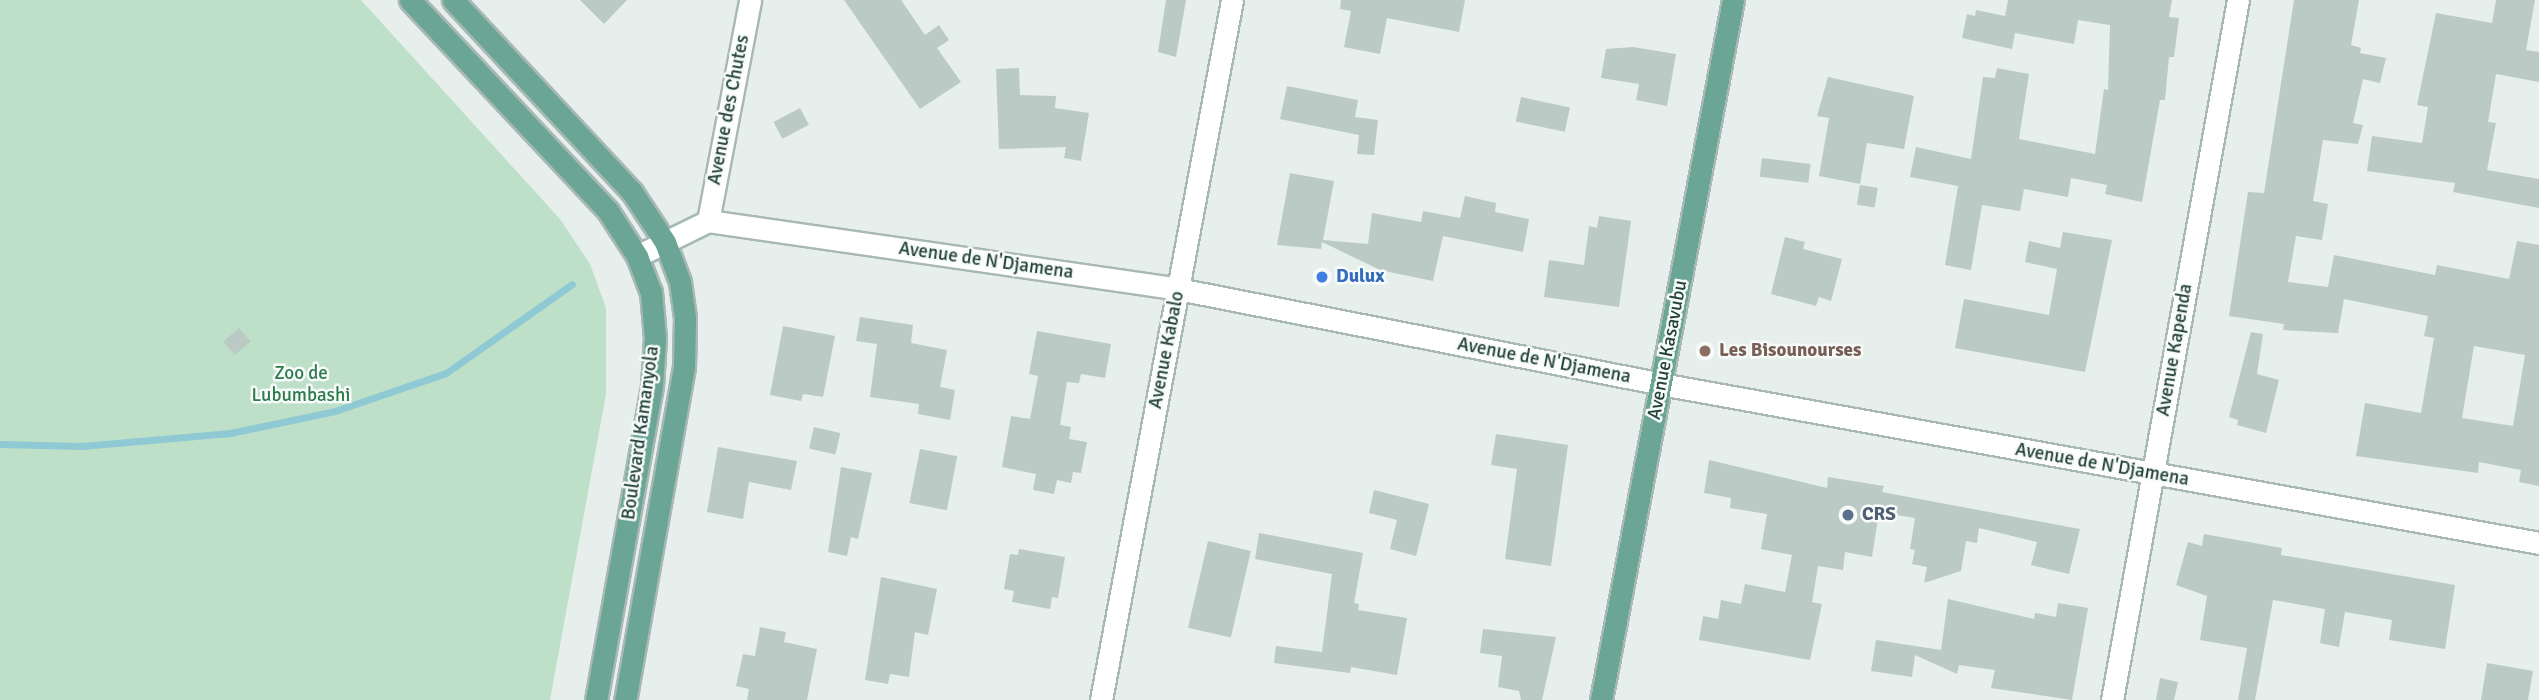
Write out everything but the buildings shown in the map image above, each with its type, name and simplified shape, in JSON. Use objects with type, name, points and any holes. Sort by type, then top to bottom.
[{"type":"main road","name":"Boulevard Kamanyola","points":[[411,0],[608,212],[637,256],[654,313],[652,386],[596,700]]},
{"type":"main road","name":"Boulevard Kamanyola","points":[[453,0],[615,172],[665,242],[683,298],[686,342],[625,700]]},
{"type":"main road","name":"Avenue Kasavubu","points":[[1601,700],[1733,0]]},
{"type":"street","name":"Avenue des Chutes","points":[[708,221],[750,0]]},
{"type":"street","name":"Avenue Kabalo","points":[[1101,700],[1232,0]]},
{"type":"street","name":"Avenue Kapenda","points":[[2112,700],[2238,0]]},
{"type":"street","points":[[637,256],[708,221]]},
{"type":"street","name":"Avenue de N'Djamena","points":[[708,221],[1178,289],[1661,384],[2539,543]]},
{"type":"green space","name":"Zoo de Lubumbashi","points":[[0,0],[361,0],[560,219],[590,264],[606,308],[606,394],[550,700],[0,700]]},
{"type":"waterway","points":[[0,444],[82,446],[230,433],[335,411],[446,373],[572,284]]},
{"type":"place","name":"Dulux","points":[[1322,277]]},
{"type":"place","name":"Les Bisounourses","points":[[1705,351]]},
{"type":"place","name":"CRS","points":[[1848,515]]}]
